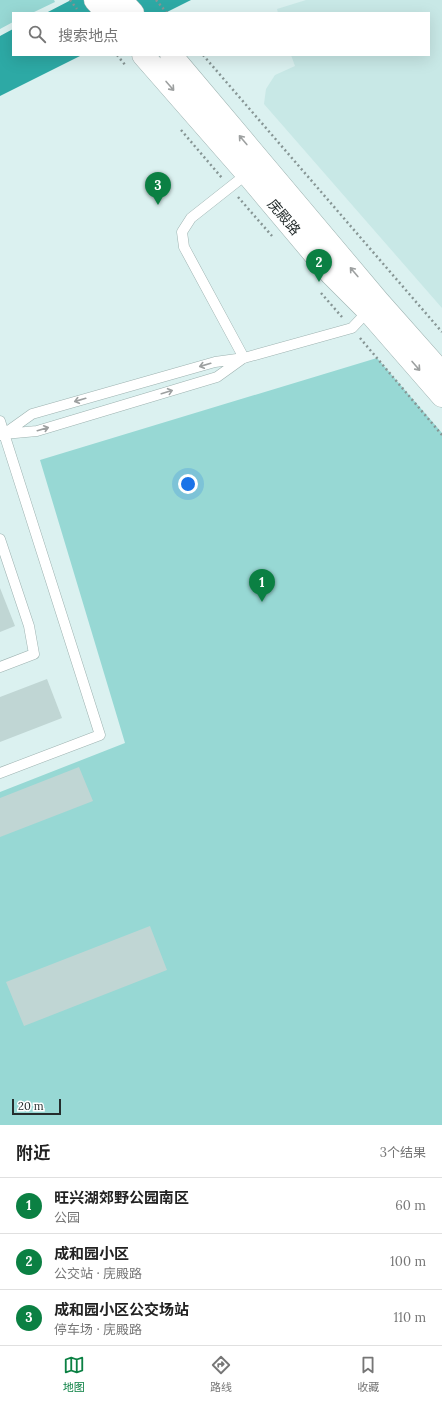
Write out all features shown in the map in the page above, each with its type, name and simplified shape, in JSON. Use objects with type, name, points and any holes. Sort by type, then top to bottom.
[{"type":"main road","points":[[96,0],[106,12]]},
{"type":"main road","points":[[121,0],[132,12]]},
{"type":"main road","name":"庑殿路","points":[[172,56],[331,274],[374,306],[442,372]]},
{"type":"main road","name":"庑殿路","points":[[137,59],[254,168]]},
{"type":"main road","name":"庑殿路","points":[[374,306],[442,396]]},
{"type":"lane","points":[[244,358],[184,247],[182,232],[191,218],[254,168]]},
{"type":"lane","points":[[2,434],[32,414],[215,362],[244,358],[352,328],[374,306]]},
{"type":"lane","points":[[2,434],[37,431],[217,377],[244,358]]},
{"type":"lane","points":[[0,421],[2,434],[100,735],[0,773]]},
{"type":"lane","points":[[0,539],[3,560],[29,626],[34,654],[0,667]]},
{"type":"path","points":[[156,0],[166,12]]},
{"type":"path","points":[[122,56],[137,59]]},
{"type":"path","points":[[205,56],[442,332]]},
{"type":"shaded area","points":[[0,0],[54,0],[55,2],[34,12],[12,12],[12,23],[0,29]]},
{"type":"shaded area","points":[[71,0],[191,0],[167,12],[48,12]]},
{"type":"shaded area","points":[[306,0],[442,0],[442,308],[264,104],[266,89],[275,75],[295,66],[291,56],[430,56],[430,12],[278,12],[277,9]]},
{"type":"shaded area","points":[[12,30],[12,56],[80,56],[0,96],[0,36]]},
{"type":"shaded area","points":[[377,358],[442,433],[442,1125],[0,1125],[0,792],[125,743],[40,460]]},
{"type":"building","points":[[0,588],[15,626],[0,632]]},
{"type":"building","points":[[47,679],[62,718],[0,742],[0,697]]},
{"type":"building","points":[[79,767],[93,801],[0,837],[0,798]]},
{"type":"building","points":[[150,926],[167,970],[24,1026],[6,982]]},
{"type":"place","name":"成和园小区公交场站","points":[[158,205]]},
{"type":"place","name":"成和园小区","points":[[319,282]]},
{"type":"place","name":"旺兴湖郊野公园南区","points":[[262,602]]}]
